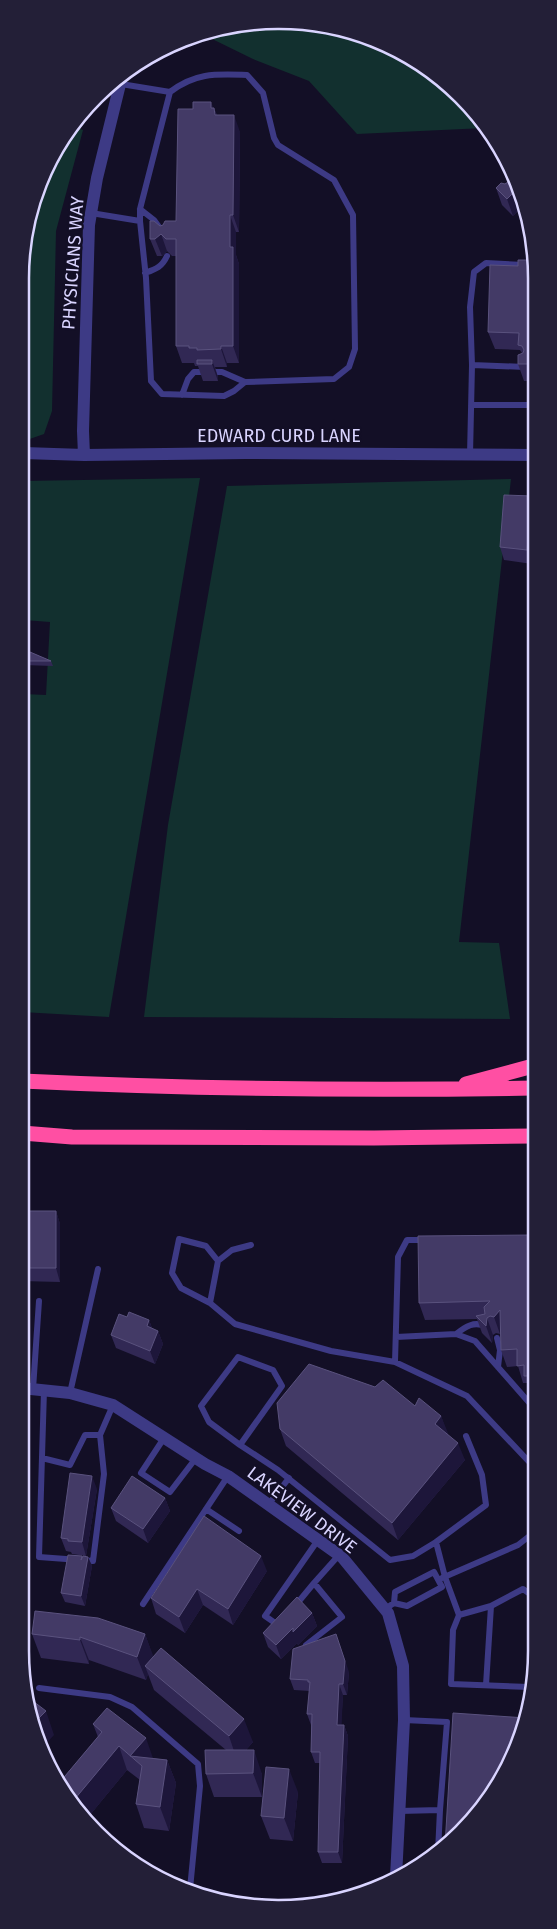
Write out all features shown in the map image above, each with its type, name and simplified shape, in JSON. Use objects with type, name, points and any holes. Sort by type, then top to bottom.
[{"type":"highway","points":[[443,1090],[528,1067]]},
{"type":"highway","points":[[29,1081],[150,1087],[443,1090],[528,1088]]},
{"type":"highway","points":[[29,1133],[82,1137],[528,1137]]},
{"type":"street","name":"PHYSICIANS WAY","points":[[84,455],[86,266],[91,213],[97,178],[120,86]]},
{"type":"street","name":"EDWARD CURD LANE","points":[[29,453],[84,455],[246,453],[528,455]]},
{"type":"street","name":"LAKEVIEW DRIVE","points":[[33,1389],[70,1393],[113,1405],[228,1476],[339,1555],[389,1606],[388,1613],[403,1666],[404,1720],[396,1870]]},
{"type":"lane","points":[[182,395],[188,379],[194,372],[222,372],[244,382],[334,379],[349,367],[355,349],[353,215],[334,180],[278,145],[274,138],[263,93],[247,75],[211,74],[183,82],[170,92],[140,209],[151,381],[162,394],[182,395],[224,396],[234,391],[244,382]]},
{"type":"lane","points":[[125,81],[170,92]]},
{"type":"lane","points":[[140,209],[154,220],[166,238]]},
{"type":"lane","points":[[91,213],[140,221]]},
{"type":"lane","points":[[145,274],[157,269],[163,264],[167,256]]},
{"type":"lane","points":[[470,455],[472,365],[470,307],[474,272],[486,263],[528,265]]},
{"type":"lane","points":[[472,365],[525,367]]},
{"type":"lane","points":[[471,405],[528,405]]},
{"type":"lane","points":[[218,1261],[206,1246],[179,1239],[172,1273],[181,1288],[210,1303],[235,1324],[331,1351],[395,1362],[467,1396],[528,1462]]},
{"type":"lane","points":[[395,1362],[398,1258],[407,1240],[436,1239]]},
{"type":"lane","points":[[210,1303],[218,1261],[232,1250],[251,1245]]},
{"type":"lane","points":[[70,1393],[98,1269]]},
{"type":"lane","points":[[40,1301],[33,1389],[42,1458],[39,1557],[93,1561],[104,1474],[100,1435],[113,1405]]},
{"type":"lane","points":[[456,1334],[469,1324],[482,1325],[487,1328]]},
{"type":"lane","points":[[396,1337],[456,1334],[475,1341],[528,1401]]},
{"type":"lane","points":[[497,1338],[500,1350],[498,1367]]},
{"type":"lane","points":[[240,1445],[282,1386],[273,1370],[238,1357],[201,1406],[209,1422],[240,1445],[288,1478],[390,1560],[413,1556],[436,1542],[486,1505],[482,1474],[466,1436]]},
{"type":"lane","points":[[42,1458],[70,1464],[85,1435],[100,1435]]},
{"type":"lane","points":[[164,1438],[141,1473],[170,1492],[196,1458]]},
{"type":"lane","points":[[143,1604],[228,1476]]},
{"type":"lane","points":[[268,1505],[288,1478]]},
{"type":"lane","points":[[206,1509],[240,1531]]},
{"type":"lane","points":[[442,1578],[518,1545],[528,1537]]},
{"type":"lane","points":[[284,1618],[278,1625],[266,1616],[318,1540]]},
{"type":"lane","points":[[436,1542],[442,1578],[442,1587],[407,1606],[389,1606],[395,1592],[434,1572],[442,1578],[459,1615]]},
{"type":"lane","points":[[290,1611],[339,1555]]},
{"type":"lane","points":[[306,1645],[342,1617],[314,1583]]},
{"type":"lane","points":[[525,1687],[451,1684],[452,1630],[459,1615],[491,1606],[523,1589],[528,1593]]},
{"type":"lane","points":[[486,1685],[491,1606]]},
{"type":"lane","points":[[40,1688],[110,1696],[132,1707],[198,1764],[200,1786],[190,1884]]},
{"type":"lane","points":[[404,1720],[447,1722],[438,1842]]},
{"type":"lane","points":[[400,1811],[440,1810]]},
{"type":"green space","points":[[262,29],[295,29],[343,37],[389,55],[431,80],[455,102],[478,128],[357,134],[309,81],[253,59],[210,38]]},
{"type":"green space","points":[[79,128],[83,130],[56,231],[52,411],[44,434],[29,439],[29,262],[37,214],[42,198],[62,154]]},
{"type":"green space","points":[[200,478],[109,1017],[29,1012],[29,694],[46,695],[50,622],[29,620],[29,481]]},
{"type":"green space","points":[[511,479],[459,942],[499,943],[510,1019],[144,1017],[168,825],[227,486]]},
{"type":"building","points":[[193,102],[211,102],[211,108],[214,108],[215,115],[234,115],[233,215],[230,215],[230,247],[233,247],[233,346],[221,346],[221,349],[197,350],[197,348],[189,348],[189,346],[176,346],[176,239],[166,239],[161,234],[155,239],[150,239],[150,221],[154,221],[160,226],[165,221],[176,221],[178,109],[193,109]]},
{"type":"building","points":[[508,182],[513,193],[507,199],[496,188],[501,183],[505,184]]},
{"type":"building","points":[[518,260],[528,260],[528,364],[518,364],[518,355],[523,353],[524,350],[522,346],[518,345],[519,333],[488,332],[490,265],[518,266]]},
{"type":"building","points":[[197,360],[212,360],[212,364],[197,364]]},
{"type":"building","points":[[504,495],[528,496],[527,550],[500,547]]},
{"type":"building","points":[[29,652],[51,661],[29,661]]},
{"type":"building","points":[[29,1211],[56,1211],[56,1268],[29,1268]]},
{"type":"building","points":[[528,1235],[528,1376],[524,1376],[524,1365],[517,1366],[517,1349],[501,1350],[500,1310],[494,1317],[490,1316],[487,1318],[486,1326],[476,1316],[485,1314],[484,1307],[490,1301],[419,1303],[418,1236]]},
{"type":"building","points":[[129,1312],[149,1320],[147,1326],[158,1331],[150,1351],[111,1335],[119,1314],[127,1317]]},
{"type":"building","points":[[309,1364],[375,1387],[383,1380],[415,1406],[419,1398],[441,1416],[435,1424],[458,1443],[392,1523],[280,1429],[277,1403]]},
{"type":"building","points":[[70,1473],[92,1476],[82,1542],[68,1541],[68,1539],[61,1538]]},
{"type":"building","points":[[132,1476],[165,1498],[143,1529],[111,1508]]},
{"type":"building","points":[[204,1516],[261,1556],[228,1609],[197,1589],[179,1617],[151,1598]]},
{"type":"building","points":[[68,1555],[82,1556],[81,1560],[83,1556],[88,1557],[81,1596],[61,1593]]},
{"type":"building","points":[[297,1597],[312,1613],[293,1632],[293,1628],[276,1645],[263,1633]]},
{"type":"building","points":[[35,1611],[98,1618],[145,1634],[137,1657],[80,1637],[80,1640],[32,1634]]},
{"type":"building","points":[[336,1634],[345,1661],[343,1684],[339,1684],[337,1725],[344,1725],[338,1852],[318,1852],[320,1752],[311,1752],[312,1714],[307,1714],[310,1682],[308,1680],[290,1679],[293,1649]]},
{"type":"building","points":[[161,1648],[244,1719],[229,1736],[145,1666]]},
{"type":"building","points":[[35,1702],[46,1711],[38,1719]]},
{"type":"building","points":[[107,1708],[146,1738],[130,1756],[119,1746],[76,1797],[64,1778],[102,1732],[93,1724]]},
{"type":"building","points":[[453,1713],[519,1718],[509,1746],[495,1775],[477,1803],[446,1836]]},
{"type":"building","points":[[205,1750],[254,1750],[253,1773],[206,1774]]},
{"type":"building","points":[[131,1756],[167,1760],[160,1807],[136,1804],[142,1766]]},
{"type":"building","points":[[266,1767],[289,1769],[284,1818],[261,1816]]}]
